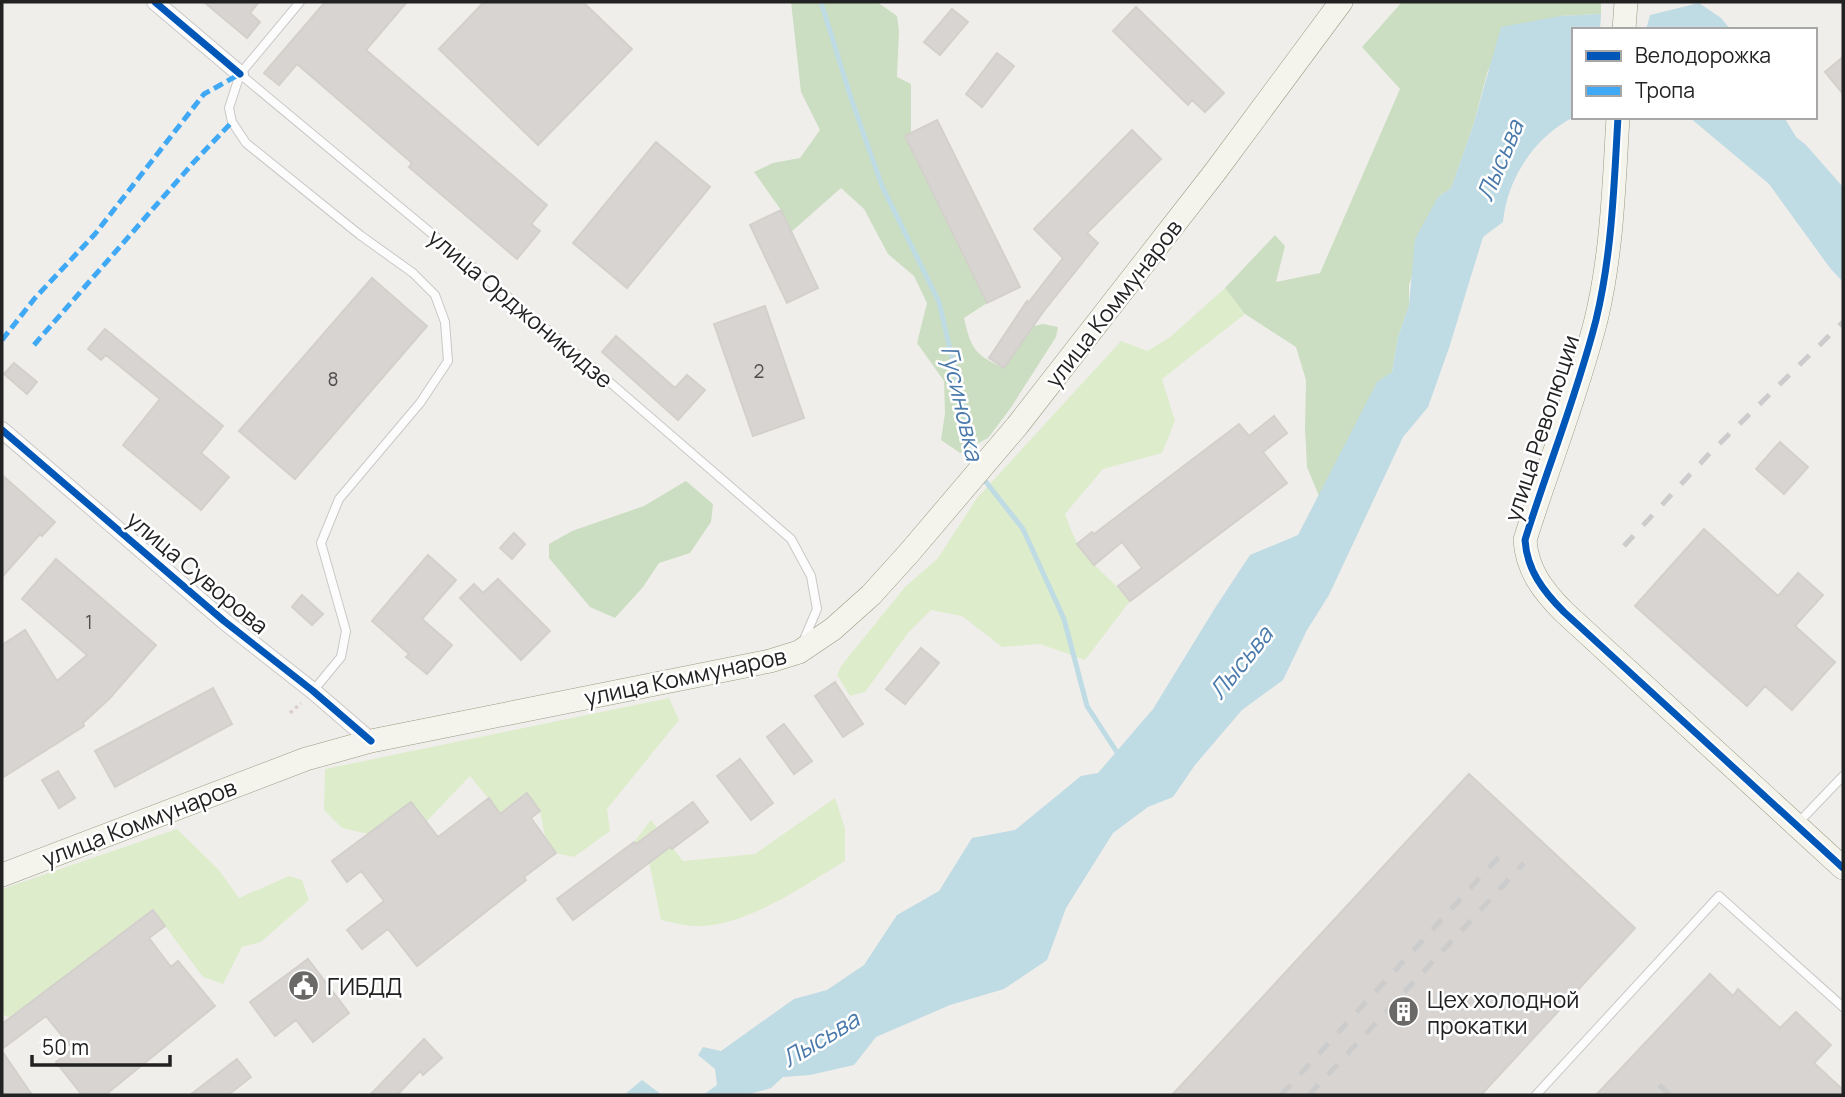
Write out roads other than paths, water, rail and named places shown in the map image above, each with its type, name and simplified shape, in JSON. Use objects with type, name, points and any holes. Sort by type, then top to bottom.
[{"type":"main road","name":"улица Коммунаров","points":[[2,875],[306,759],[371,741],[770,661],[799,652],[833,629],[871,595],[1017,426],[1215,172],[1342,2]]},
{"type":"main road","points":[[1624,28],[1626,2]]},
{"type":"main road","name":"улица Революции","points":[[1618,119],[1608,253],[1596,317],[1576,394],[1525,540],[1526,556],[1541,586],[1564,612],[1843,868]]},
{"type":"street","name":"улица Орджоникидзе","points":[[155,2],[240,74]]},
{"type":"street","name":"улица Суворова","points":[[2,430],[224,621],[371,741]]},
{"type":"lane","points":[[300,2],[240,74],[229,108],[232,122],[246,143],[360,235],[412,273],[435,295],[446,322],[448,361],[420,403],[339,499],[321,542],[346,631],[341,657],[313,691]]},
{"type":"lane","name":"улица Орджоникидзе","points":[[240,74],[591,366],[791,539],[811,576],[817,609],[799,652]]},
{"type":"lane","points":[[1796,825],[1843,776]]},
{"type":"lane","points":[[1536,1095],[1719,896],[1843,1007]]},
{"type":"water","points":[[1699,3],[1721,18],[1729,28],[1647,28],[1650,15]]},
{"type":"water","name":"Лысьва","points":[[1601,14],[1600,28],[1572,28],[1572,118],[1547,136],[1525,161],[1510,190],[1503,222],[1483,237],[1428,407],[1403,437],[1329,595],[1307,630],[1283,680],[1242,710],[1195,765],[1173,797],[1148,807],[1113,833],[1066,908],[1047,960],[1004,989],[950,1005],[876,1037],[854,1065],[810,1075],[783,1077],[771,1088],[747,1095],[703,1095],[717,1085],[715,1069],[698,1055],[703,1047],[721,1051],[794,999],[827,990],[864,965],[897,915],[939,891],[972,838],[1015,830],[1081,776],[1098,773],[1153,709],[1250,555],[1298,535],[1377,382],[1392,372],[1398,337],[1409,305],[1415,239],[1438,197],[1451,188],[1473,126],[1501,27],[1560,16]]},
{"type":"water","points":[[1691,119],[1785,119],[1796,137],[1843,187],[1843,282],[1830,268],[1769,184]]},
{"type":"water","points":[[642,1080],[662,1095],[624,1095]]},
{"type":"waterway","name":"Гусиновка","points":[[821,2],[882,186],[939,302],[976,461]]},
{"type":"waterway","name":"Гусиновка","points":[[982,477],[1023,529],[1064,619],[1087,706],[1120,757]]},
{"type":"railway","points":[[1624,546],[1708,455],[1843,322]]},
{"type":"railway","points":[[1281,1095],[1508,847]]},
{"type":"railway","points":[[1309,1095],[1524,863]]},
{"type":"railway","points":[[1659,1085],[1670,1095]]},
{"type":"place","name":"ГИБДД","points":[[304,986]]},
{"type":"place","name":"Цех холодной прокатки","points":[[1404,1012]]}]
